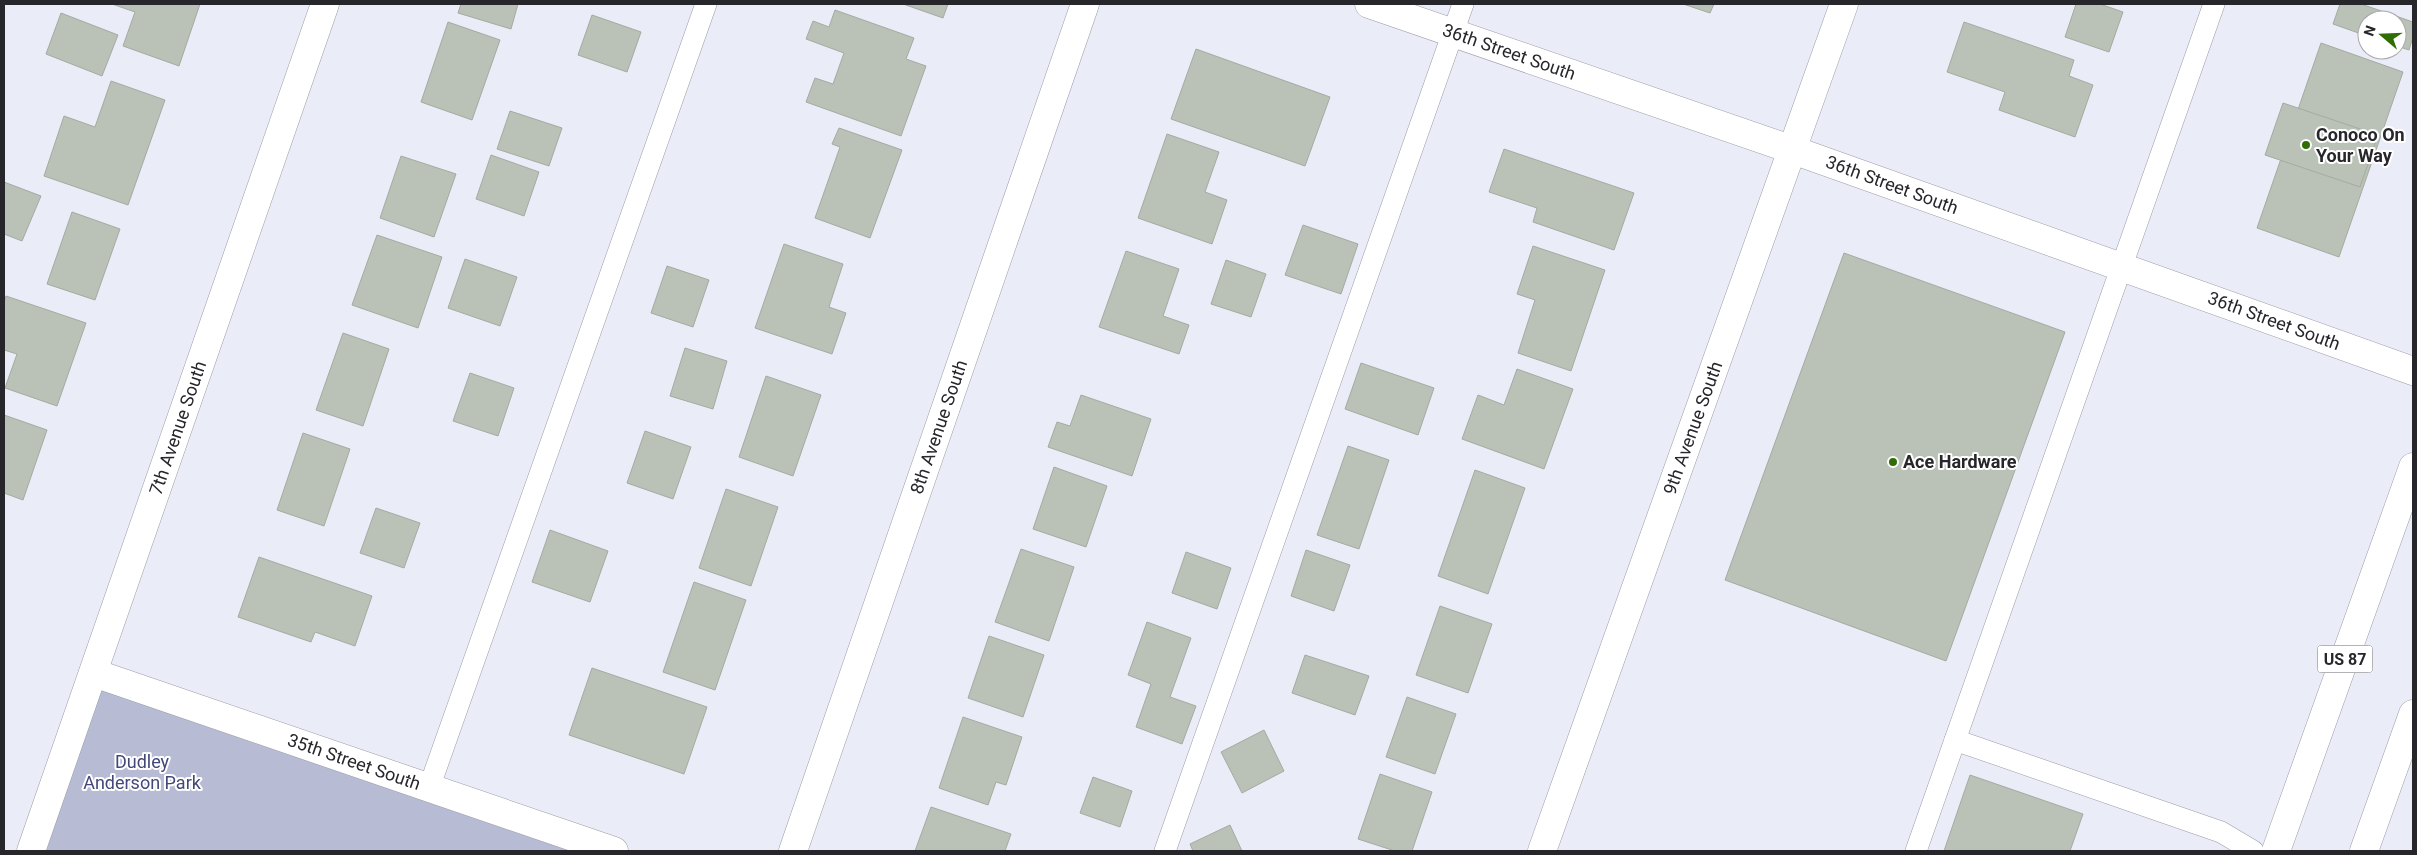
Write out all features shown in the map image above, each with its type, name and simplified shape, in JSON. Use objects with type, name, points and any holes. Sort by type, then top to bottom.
[{"type":"main road","name":"7th Avenue South","points":[[31,851],[325,4]]},
{"type":"main road","name":"8th Avenue South","points":[[793,851],[1085,4]]},
{"type":"main road","name":"36th Street South","points":[[1369,4],[1792,150],[2413,371]]},
{"type":"main road","name":"9th Avenue South","points":[[1542,851],[1844,4]]},
{"type":"main road","name":"US 87","points":[[2276,851],[2413,467]]},
{"type":"main road","name":"35th Street South","points":[[94,672],[614,851]]},
{"type":"main road","points":[[2364,851],[2413,714]]},
{"type":"lane","points":[[429,788],[706,4]]},
{"type":"lane","points":[[1165,851],[1463,4]]},
{"type":"lane","points":[[1916,851],[2214,4]]},
{"type":"lane","points":[[1955,740],[2221,832],[2253,851]]},
{"type":"green space","name":"Dudley Anderson Park","points":[[94,673],[609,851],[31,851]]},
{"type":"building","points":[[112,4],[200,4],[179,66],[123,46],[135,12]]},
{"type":"building","points":[[461,4],[518,4],[511,29],[458,13]]},
{"type":"building","points":[[903,4],[948,4],[943,18]]},
{"type":"building","points":[[1683,4],[1714,4],[1710,13]]},
{"type":"building","points":[[2076,4],[2100,4],[2123,12],[2109,52],[2065,37]]},
{"type":"building","points":[[2340,4],[2361,4],[2378,10],[2357,10],[2357,32],[2333,24]]},
{"type":"building","points":[[835,10],[914,38],[906,59],[926,66],[901,136],[806,102],[815,78],[833,84],[844,53],[806,39],[813,21],[829,27]]},
{"type":"building","points":[[61,13],[118,35],[102,76],[46,54]]},
{"type":"building","points":[[592,15],[641,32],[627,72],[578,55]]},
{"type":"building","points":[[2407,20],[2413,22],[2413,37],[2409,50],[2407,49]]},
{"type":"building","points":[[448,22],[500,40],[472,120],[421,102]]},
{"type":"building","points":[[1964,22],[2074,60],[2069,76],[2093,85],[2075,137],[1999,110],[2005,92],[1947,72]]},
{"type":"building","points":[[2321,43],[2357,56],[2357,60],[2369,60],[2403,72],[2339,257],[2257,228]]},
{"type":"building","points":[[1196,49],[1330,97],[1305,166],[1171,119]]},
{"type":"building","points":[[111,81],[165,100],[128,205],[44,176],[64,116],[95,127]]},
{"type":"building","points":[[2283,103],[2378,135],[2360,187],[2265,155]]},
{"type":"building","points":[[510,111],[562,128],[549,166],[497,149]]},
{"type":"building","points":[[839,128],[902,150],[870,238],[815,218],[840,147],[832,144]]},
{"type":"building","points":[[1167,134],[1219,152],[1205,192],[1227,200],[1212,244],[1138,218]]},
{"type":"building","points":[[1504,149],[1634,193],[1614,250],[1533,222],[1537,208],[1489,192]]},
{"type":"building","points":[[491,155],[539,172],[524,216],[476,199]]},
{"type":"building","points":[[401,156],[456,174],[434,237],[380,218]]},
{"type":"building","points":[[4,182],[41,196],[22,241],[4,234]]},
{"type":"building","points":[[72,212],[120,229],[95,300],[47,284]]},
{"type":"building","points":[[1303,225],[1358,244],[1341,294],[1285,275]]},
{"type":"building","points":[[377,235],[442,257],[418,328],[352,305]]},
{"type":"building","points":[[784,244],[843,264],[829,307],[846,313],[832,354],[755,328]]},
{"type":"building","points":[[1533,246],[1605,270],[1571,371],[1518,353],[1535,300],[1517,294]]},
{"type":"building","points":[[1126,251],[1179,269],[1163,316],[1189,325],[1179,354],[1099,327]]},
{"type":"building","points":[[1844,253],[2065,332],[1946,661],[1725,580]]},
{"type":"building","points":[[465,259],[517,277],[500,326],[448,308]]},
{"type":"building","points":[[1226,260],[1266,274],[1251,317],[1211,304]]},
{"type":"building","points":[[667,266],[709,280],[693,327],[651,313]]},
{"type":"building","points":[[6,296],[86,323],[57,406],[5,388],[17,354],[4,350],[4,302]]},
{"type":"building","points":[[343,333],[389,349],[363,426],[316,410]]},
{"type":"building","points":[[685,348],[727,361],[713,409],[670,396]]},
{"type":"building","points":[[1361,363],[1434,388],[1418,435],[1345,409]]},
{"type":"building","points":[[1517,369],[1573,389],[1544,469],[1462,439],[1478,395],[1504,405]]},
{"type":"building","points":[[470,373],[514,388],[498,436],[453,421]]},
{"type":"building","points":[[766,376],[821,395],[793,476],[739,457]]},
{"type":"building","points":[[1081,395],[1151,419],[1132,476],[1048,447],[1057,422],[1070,426]]},
{"type":"building","points":[[4,415],[47,430],[23,500],[4,493]]},
{"type":"building","points":[[645,431],[691,447],[673,499],[627,483]]},
{"type":"building","points":[[303,433],[350,449],[324,526],[277,510]]},
{"type":"building","points":[[1348,446],[1389,460],[1359,549],[1317,535]]},
{"type":"building","points":[[1054,467],[1107,486],[1086,547],[1033,529]]},
{"type":"building","points":[[1475,470],[1525,488],[1488,594],[1438,576]]},
{"type":"building","points":[[726,489],[778,507],[751,586],[699,568]]},
{"type":"building","points":[[376,508],[420,523],[404,568],[360,553]]},
{"type":"building","points":[[550,530],[608,551],[590,602],[532,582]]},
{"type":"building","points":[[1021,549],[1074,567],[1049,641],[995,622]]},
{"type":"building","points":[[1306,550],[1350,565],[1334,611],[1291,596]]},
{"type":"building","points":[[1186,552],[1231,568],[1217,609],[1172,593]]},
{"type":"building","points":[[259,557],[372,596],[355,646],[315,632],[311,642],[238,617]]},
{"type":"building","points":[[694,582],[746,600],[715,690],[663,672]]},
{"type":"building","points":[[1440,606],[1492,624],[1468,693],[1416,675]]},
{"type":"building","points":[[1147,622],[1191,638],[1170,697],[1196,706],[1182,744],[1136,727],[1151,684],[1128,675]]},
{"type":"building","points":[[989,636],[1044,655],[1023,717],[968,698]]},
{"type":"building","points":[[1305,655],[1369,676],[1355,715],[1292,693]]},
{"type":"building","points":[[592,668],[707,707],[684,774],[569,735]]},
{"type":"building","points":[[1407,697],[1456,714],[1435,774],[1386,757]]},
{"type":"building","points":[[963,717],[1022,737],[1006,785],[996,782],[988,805],[939,788]]},
{"type":"building","points":[[1264,730],[1284,771],[1242,793],[1221,752]]},
{"type":"building","points":[[1380,774],[1432,792],[1412,851],[1395,851],[1358,839]]},
{"type":"building","points":[[1970,775],[2083,814],[2070,851],[1944,851]]},
{"type":"building","points":[[1093,777],[1132,791],[1120,827],[1080,813]]},
{"type":"building","points":[[931,807],[1011,834],[1005,851],[915,851]]},
{"type":"building","points":[[1230,825],[1242,851],[1193,851],[1190,844]]},
{"type":"place","name":"Conoco On Your Way","points":[[2306,145]]},
{"type":"place","name":"Ace Hardware","points":[[1893,462]]}]
